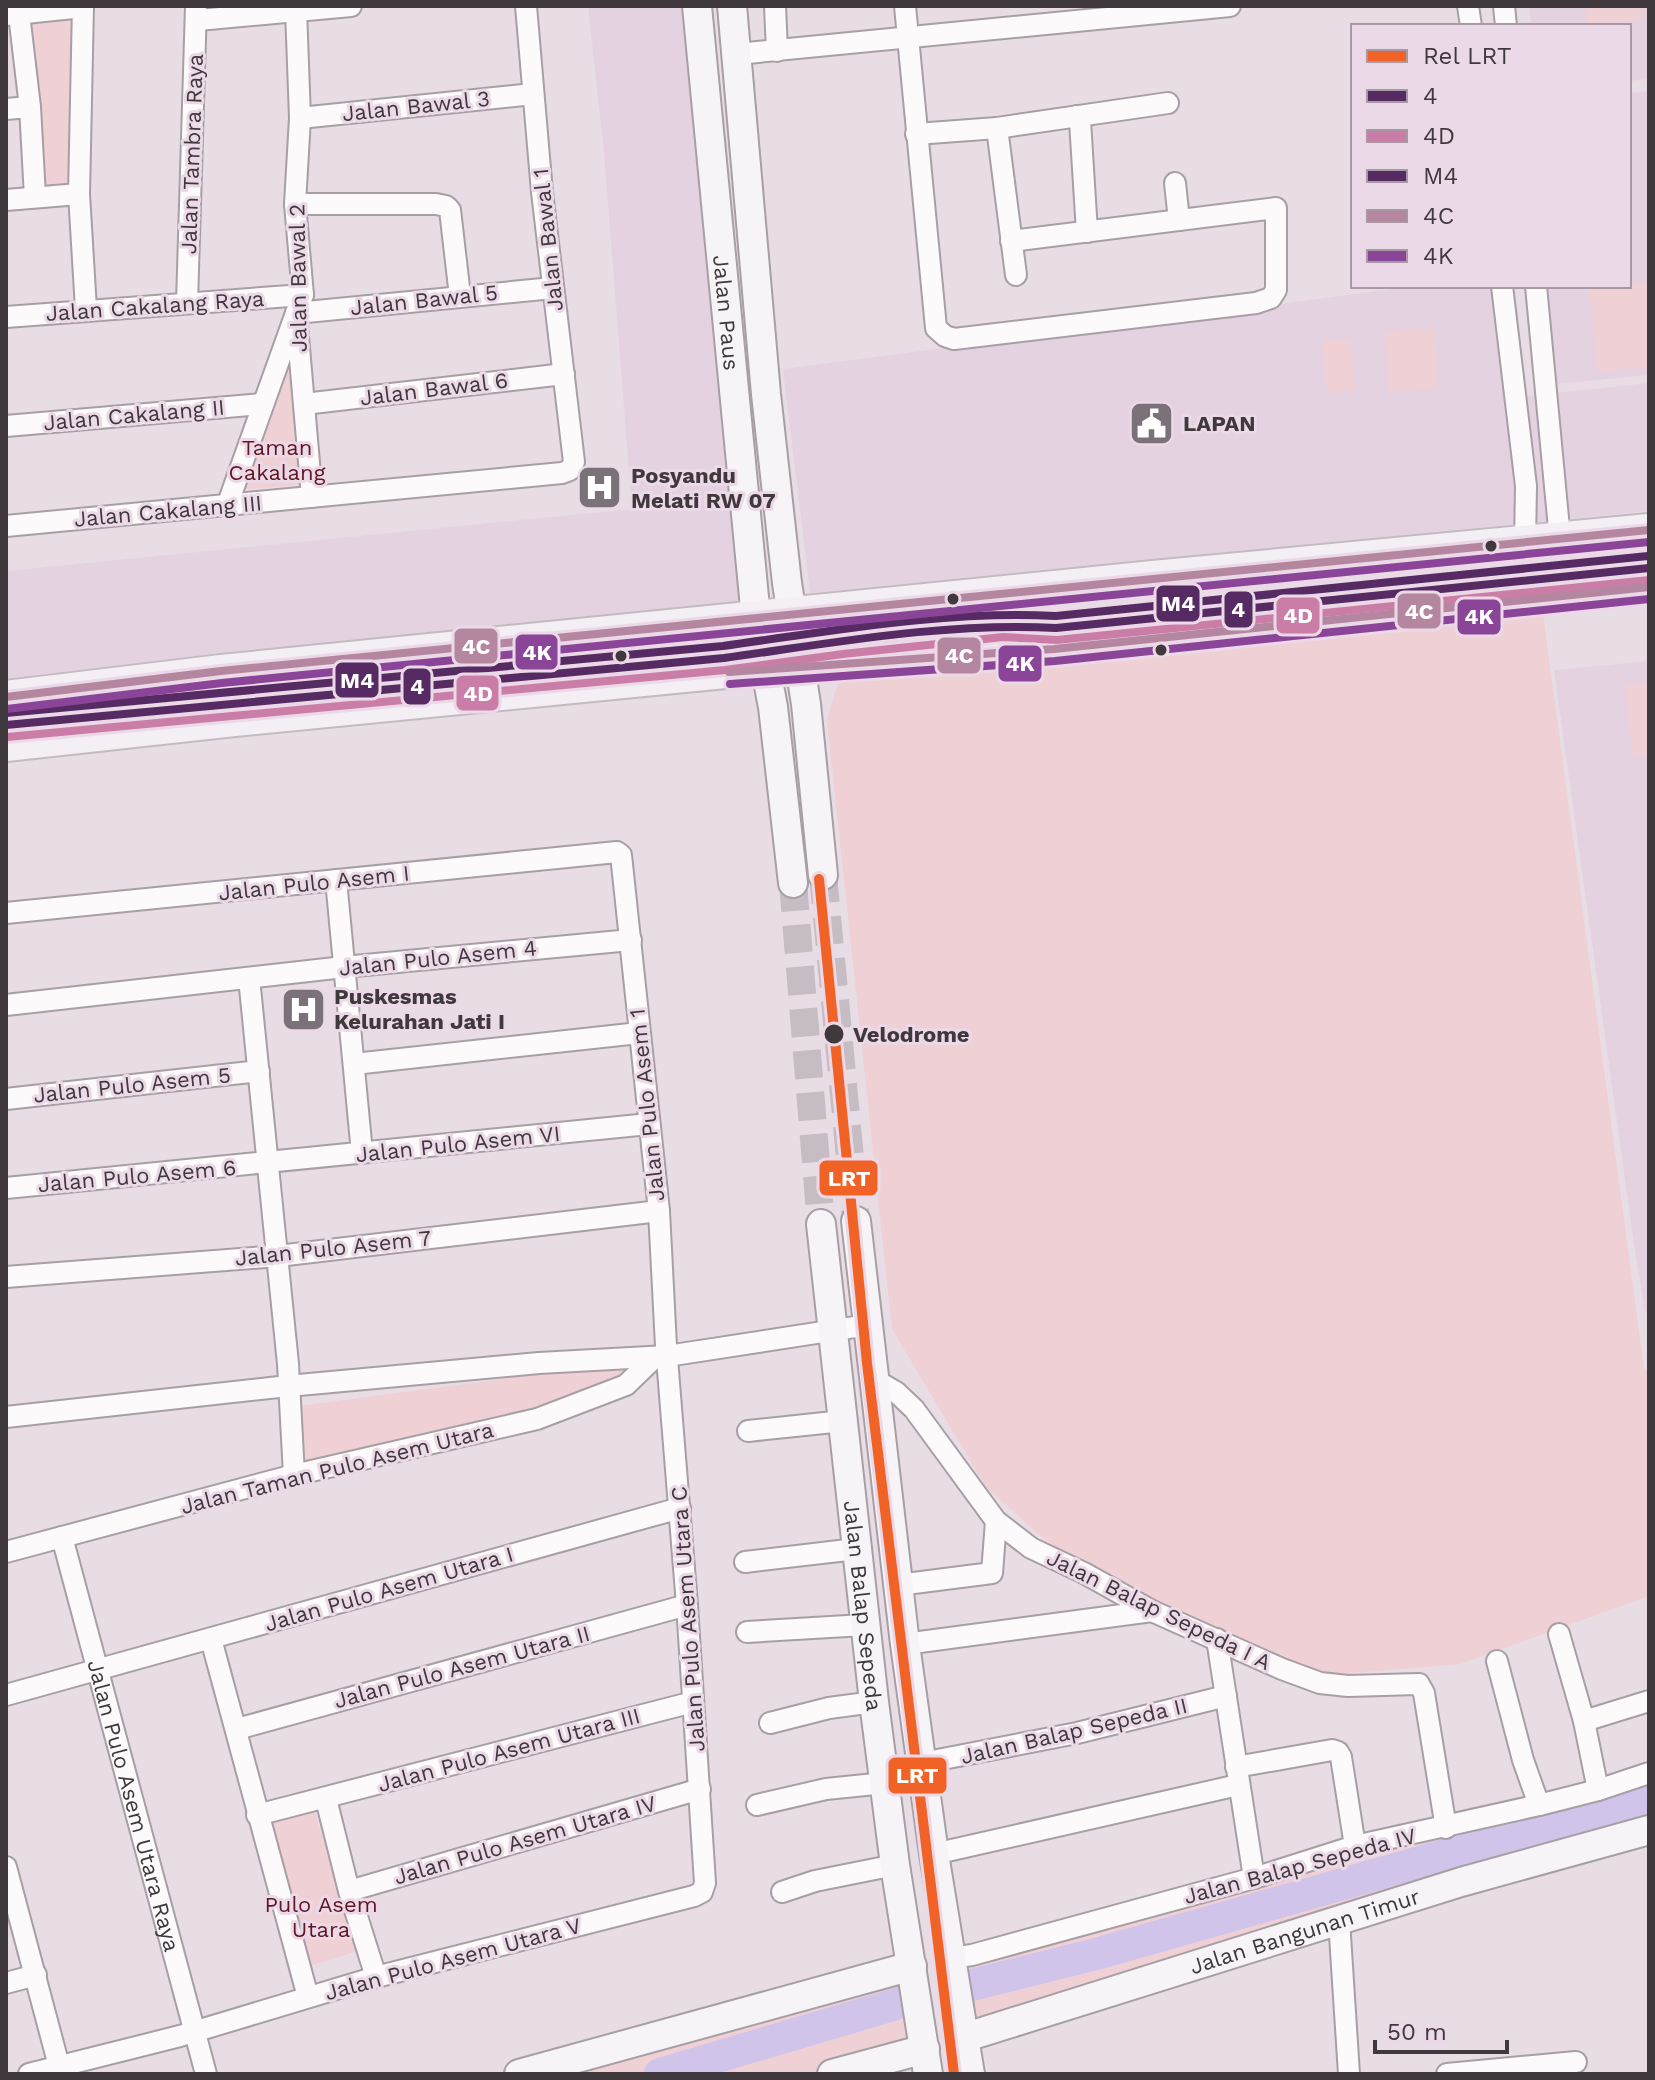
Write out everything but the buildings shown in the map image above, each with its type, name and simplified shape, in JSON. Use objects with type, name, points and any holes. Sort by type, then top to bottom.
[{"type":"main road","name":"Jalan Paus","points":[[697,6],[756,618]]},
{"type":"main road","name":"Jalan Paus","points":[[732,6],[766,394],[791,614]]},
{"type":"main road","points":[[6,697],[221,671],[1649,530]]},
{"type":"main road","points":[[6,745],[767,668],[1054,649],[1649,587]]},
{"type":"main road","points":[[791,614],[801,666],[823,875]]},
{"type":"main road","points":[[756,618],[767,668],[793,883]]},
{"type":"main road","points":[[221,671],[225,721]]},
{"type":"main road","name":"Jalan Balap Sepeda","points":[[856,1221],[905,1644],[934,1854],[970,2074]]},
{"type":"main road","name":"Jalan Balap Sepeda","points":[[821,1224],[864,1625],[895,1865],[925,2051]]},
{"type":"main road","points":[[885,1783],[923,1771]]},
{"type":"main road","name":"Jalan Bangunan Timur","points":[[962,2028],[1649,1830]]},
{"type":"main road","points":[[519,2074],[913,1976]]},
{"type":"main road","points":[[832,2074],[925,2051]]},
{"type":"street","points":[[197,13],[351,6]]},
{"type":"street","name":"Jalan Bawal 1","points":[[526,6],[553,288],[574,462],[568,471]]},
{"type":"street","points":[[775,6],[777,51]]},
{"type":"street","points":[[905,6],[936,328],[945,336],[954,339],[1256,303],[1271,298],[1276,290],[1276,208],[1011,241]]},
{"type":"street","points":[[737,54],[907,39],[1067,14],[1230,6]]},
{"type":"street","points":[[35,197],[30,107],[13,14],[83,7],[79,194],[86,309]]},
{"type":"street","name":"Jalan Bawal 2","points":[[296,10],[300,118],[295,204],[304,404],[312,497]]},
{"type":"street","name":"Jalan Tambra Raya","points":[[187,303],[197,13]]},
{"type":"street","name":"Jalan Bawal 3","points":[[300,118],[533,94]]},
{"type":"street","points":[[916,134],[997,128],[1168,103]]},
{"type":"street","points":[[6,109],[30,107]]},
{"type":"street","points":[[1077,116],[1080,121],[1087,232]]},
{"type":"street","points":[[997,128],[1016,275]]},
{"type":"street","points":[[1175,183],[1179,220]]},
{"type":"street","points":[[6,200],[79,194]]},
{"type":"street","points":[[295,204],[446,206],[450,210],[460,296]]},
{"type":"street","name":"Jalan Bawal 5","points":[[299,304],[553,288]]},
{"type":"street","points":[[1502,288],[1526,486],[1525,542]]},
{"type":"street","points":[[1536,288],[1560,539]]},
{"type":"street","name":"Jalan Cakalang Raya","points":[[6,317],[187,303],[299,304]]},
{"type":"street","points":[[227,506],[299,304]]},
{"type":"street","name":"Jalan Bawal 6","points":[[304,404],[564,374]]},
{"type":"street","name":"Jalan Cakalang II","points":[[6,426],[261,404]]},
{"type":"street","name":"Jalan Cakalang III","points":[[6,526],[568,471]]},
{"type":"street","points":[[1526,486],[1556,482]]},
{"type":"street","name":"Jalan Pulo Asem I","points":[[6,913],[617,852],[621,855]]},
{"type":"street","name":"Jalan Pulo Asem 1","points":[[621,855],[659,1211],[661,1356]]},
{"type":"street","points":[[336,880],[362,1153]]},
{"type":"street","name":"Jalan Pulo Asem 4","points":[[6,1005],[344,967],[631,940]]},
{"type":"street","points":[[249,978],[278,1256],[294,1475]]},
{"type":"street","points":[[354,1064],[639,1033]]},
{"type":"street","name":"Jalan Pulo Asem 5","points":[[6,1099],[259,1071]]},
{"type":"street","name":"Jalan Pulo Asem VI","points":[[268,1163],[649,1124]]},
{"type":"street","name":"Jalan Pulo Asem 6","points":[[6,1188],[268,1163]]},
{"type":"street","name":"Jalan Pulo Asem 7","points":[[6,1277],[278,1256],[659,1211]]},
{"type":"street","points":[[6,1417],[288,1386],[539,1363],[661,1356],[868,1325]]},
{"type":"street","name":"Jalan Taman Pulo Asem Utara","points":[[6,1552],[294,1475],[537,1419],[626,1385],[661,1356]]},
{"type":"street","name":"Jalan Pulo Asem Utara C","points":[[661,1356],[680,1508],[705,1883]]},
{"type":"street","name":"Jalan Balap Sepeda I A","points":[[874,1379],[896,1392],[914,1409],[996,1521],[1031,1548],[1152,1611],[1320,1683],[1348,1686],[1419,1684],[1424,1693],[1446,1828]]},
{"type":"street","points":[[748,1431],[843,1421]]},
{"type":"street","name":"Jalan Pulo Asem Utara I","points":[[6,1695],[680,1508]]},
{"type":"street","points":[[898,1585],[992,1573],[996,1521]]},
{"type":"street","name":"Jalan Pulo Asem Utara Raya","points":[[62,1537],[206,2074]]},
{"type":"street","points":[[745,1562],[856,1549]]},
{"type":"street","name":"Jalan Pulo Asem Utara II","points":[[237,1729],[687,1605]]},
{"type":"street","points":[[905,1644],[1152,1611]]},
{"type":"street","points":[[747,1632],[864,1625]]},
{"type":"street","points":[[1559,1634],[1584,1721],[1598,1790]]},
{"type":"street","points":[[211,1639],[308,1997]]},
{"type":"street","points":[[1217,1639],[1254,1878]]},
{"type":"street","points":[[1497,1661],[1523,1760],[1539,1805]]},
{"type":"street","name":"Jalan Balap Sepeda II","points":[[923,1771],[1226,1696]]},
{"type":"street","points":[[1584,1721],[1649,1701]]},
{"type":"street","name":"Jalan Pulo Asem Utara III","points":[[257,1815],[693,1702]]},
{"type":"street","points":[[770,1723],[829,1708],[874,1702]]},
{"type":"street","points":[[934,1854],[1332,1750],[1341,1757],[1355,1846]]},
{"type":"street","name":"Jalan Balap Sepeda IV","points":[[953,1967],[972,1955],[1254,1878],[1355,1846],[1539,1805],[1649,1773]]},
{"type":"street","points":[[757,1805],[826,1789],[885,1783]]},
{"type":"street","name":"Jalan Pulo Asem Utara IV","points":[[349,1891],[700,1789]]},
{"type":"street","points":[[326,1799],[349,1891],[376,1977]]},
{"type":"street","points":[[782,1892],[815,1881],[895,1865]]},
{"type":"street","points":[[8,1880],[59,2066]]},
{"type":"street","name":"Jalan Pulo Asem Utara V","points":[[29,2074],[195,2031],[376,1977],[694,1896],[702,1892],[705,1883]]},
{"type":"street","points":[[1339,1920],[1349,2074]]},
{"type":"street","points":[[6,1983],[36,1975]]},
{"type":"street","points":[[1447,2074],[1576,2062]]},
{"type":"shaded area","points":[[588,6],[681,6],[743,614],[6,686],[6,571],[632,509],[604,153]]},
{"type":"shaded area","points":[[1529,6],[1649,6],[1649,79],[1631,81],[1631,24],[1531,24]]},
{"type":"shaded area","points":[[1649,91],[1649,375],[1546,385],[1536,288],[1631,288],[1631,93]]},
{"type":"shaded area","points":[[1401,288],[1499,288],[1511,398],[1649,383],[1649,511],[810,593],[783,369]]},
{"type":"shaded area","points":[[1649,661],[1649,1313],[1645,1311],[1636,1258],[1554,670]]},
{"type":"green space","points":[[1585,6],[1641,6],[1642,20],[1587,24]]},
{"type":"green space","points":[[73,13],[74,184],[34,188],[22,17]]},
{"type":"green space","points":[[1649,282],[1649,367],[1598,372],[1589,289],[1631,288],[1631,284]]},
{"type":"green space","points":[[1433,328],[1437,389],[1389,392],[1385,331]]},
{"type":"green space","name":"Taman Cakalang","points":[[290,337],[307,484],[239,490]]},
{"type":"green space","points":[[1350,339],[1355,391],[1327,393],[1322,342]]},
{"type":"green space","points":[[1541,599],[1644,1369],[1649,1370],[1649,1596],[1460,1664],[1332,1675],[1164,1624],[1060,1553],[986,1487],[892,1329],[827,720],[844,662]]},
{"type":"green space","points":[[1649,683],[1649,755],[1633,757],[1625,685]]},
{"type":"green space","points":[[647,1360],[615,1385],[297,1484],[291,1407]]},
{"type":"green space","points":[[1649,1773],[1649,1830],[963,2038],[951,1958]]},
{"type":"green space","name":"Pulo Asem Utara","points":[[312,1803],[358,1951],[310,1966],[267,1816]]},
{"type":"green space","points":[[912,1966],[925,2049],[832,2074],[519,2074]]},
{"type":"waterway","points":[[972,1985],[1096,1954],[1649,1797]]},
{"type":"waterway","points":[[660,2074],[903,2002]]},
{"type":"tunnel","points":[[823,875],[856,1221]]},
{"type":"tunnel","points":[[793,883],[821,1224]]},
{"type":"rail line","name":"LRT","points":[[819,879],[867,1363],[954,2074]]},
{"type":"transit line","name":"4C","points":[[6,697],[221,671],[1649,530]]},
{"type":"transit line","name":"4K","points":[[7,709],[222,683],[1649,542]]},
{"type":"transit line","name":"M4","points":[[6,713],[723,646],[931,619],[1056,616],[1648,556]]},
{"type":"transit line","name":"4","points":[[6,725],[724,658],[931,631],[1056,628],[1649,568]]},
{"type":"transit line","name":"4D","points":[[7,737],[725,670],[1003,637],[1057,640],[1649,580]]},
{"type":"transit line","name":"4C","points":[[729,672],[1054,649],[1649,587]]},
{"type":"transit line","name":"4K","points":[[730,684],[1055,661],[1649,599]]},
{"type":"place","name":"LAPAN","points":[[1152,423]]},
{"type":"place","name":"Posyandu Melati RW 07","points":[[600,488]]},
{"type":"place","name":"Puskesmas Kelurahan Jati I","points":[[303,1009]]},
{"type":"place","name":"Velodrome","points":[[834,1034]]}]
